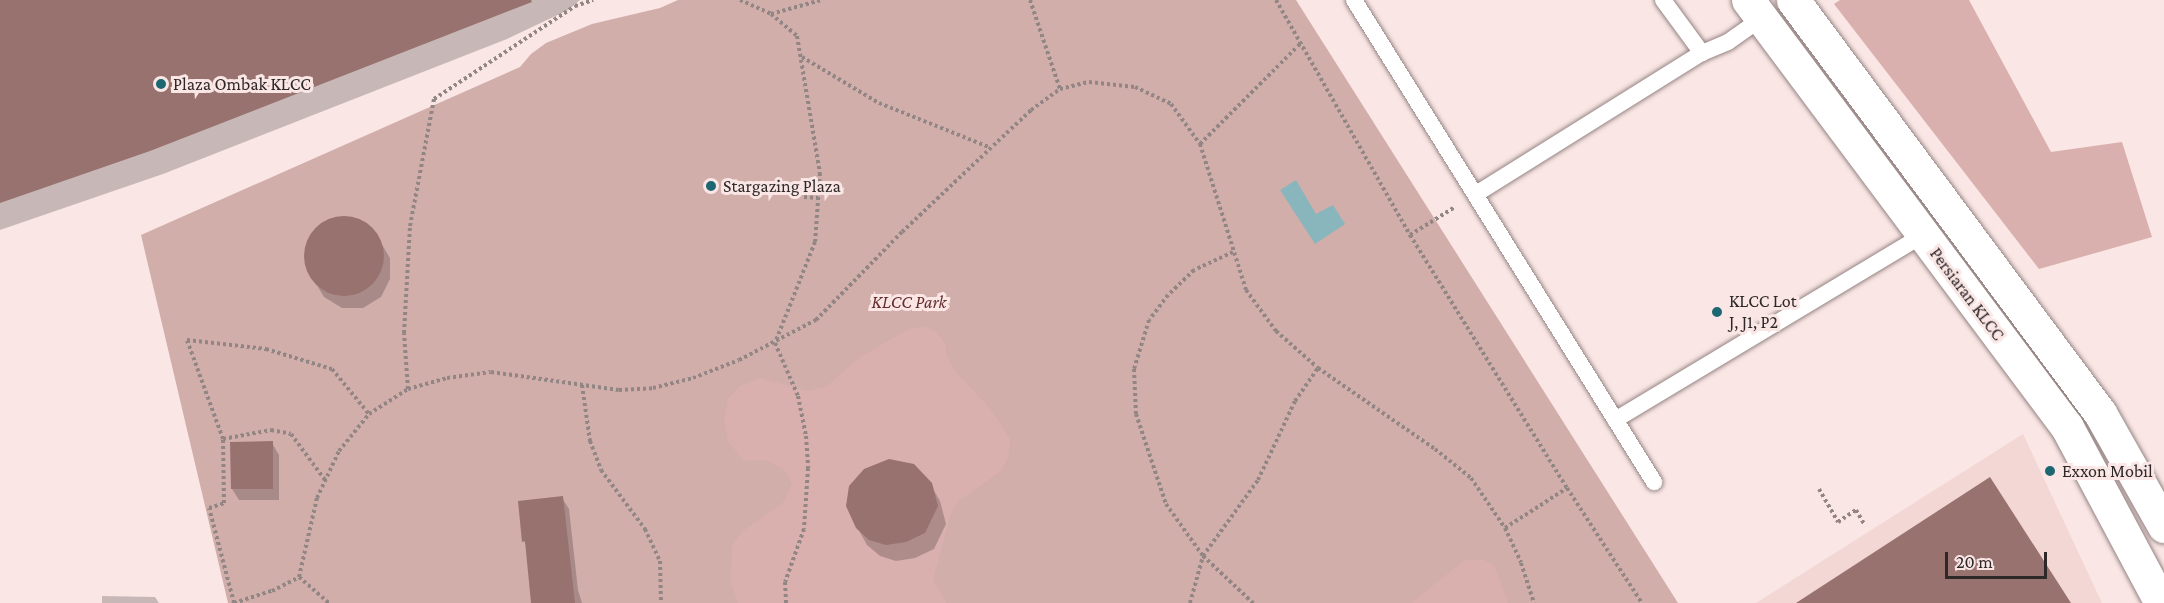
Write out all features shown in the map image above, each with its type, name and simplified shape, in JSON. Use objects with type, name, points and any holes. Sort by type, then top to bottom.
[{"type":"street","points":[[1755,9],[1790,0]]},
{"type":"street","name":"Persiaran KLCC","points":[[1790,0],[2100,413],[2164,526]]},
{"type":"street","name":"Persiaran KLCC","points":[[1755,9],[2067,428],[2161,603]]},
{"type":"lane","points":[[1354,0],[1654,482]]},
{"type":"lane","points":[[1663,0],[1702,53]]},
{"type":"lane","points":[[1476,194],[1702,53],[1728,42],[1755,9]]},
{"type":"lane","points":[[1615,420],[1923,235]]},
{"type":"path","points":[[572,0],[575,6]]},
{"type":"path","points":[[408,389],[404,333],[410,226],[434,99],[575,6],[593,0]]},
{"type":"path","points":[[740,0],[771,14],[797,36],[820,173],[815,242],[775,343],[798,396],[806,436],[808,468],[804,529],[785,582],[786,603]]},
{"type":"path","points":[[771,14],[821,0]]},
{"type":"path","points":[[1030,0],[1060,89]]},
{"type":"path","points":[[1276,0],[1410,235],[1567,488],[1642,603]]},
{"type":"path","points":[[1200,144],[1301,43]]},
{"type":"path","points":[[801,57],[879,103],[989,147]]},
{"type":"path","points":[[369,414],[332,369],[266,349],[187,340],[223,439],[224,503],[209,508],[234,603],[272,591],[299,577],[317,498],[339,451],[369,414],[408,389],[447,378],[491,372],[619,390],[653,388],[693,378],[775,343],[816,320],[989,147],[1030,110],[1060,89],[1089,82],[1135,87],[1171,105],[1200,144],[1246,290],[1276,332],[1318,368],[1435,448],[1471,478],[1505,528],[1521,563],[1534,603]]},
{"type":"path","points":[[1410,235],[1476,194]]},
{"type":"path","points":[[804,197],[818,198]]},
{"type":"path","points":[[1233,252],[1194,270],[1168,295],[1149,320],[1134,369],[1136,414],[1166,504],[1203,556],[1253,603]]},
{"type":"path","points":[[1190,603],[1203,556],[1258,480],[1295,401],[1318,368]]},
{"type":"path","points":[[582,385],[590,441],[601,470],[645,529],[660,561],[661,603]]},
{"type":"path","points":[[223,439],[271,430],[291,434],[325,480]]},
{"type":"path","points":[[1505,528],[1567,488]]},
{"type":"path","points":[[1819,489],[1838,522],[1856,510],[1864,524]]},
{"type":"path","points":[[299,577],[329,603]]},
{"type":"shaded area","points":[[1840,0],[1969,0],[2051,152],[2122,142],[2152,237],[2039,269],[1834,4]]},
{"type":"shaded area","points":[[925,327],[936,332],[945,344],[947,357],[955,371],[991,410],[1010,439],[1008,458],[1001,471],[957,502],[950,516],[933,580],[946,603],[738,603],[731,582],[732,545],[743,531],[784,502],[792,483],[784,469],[765,460],[744,461],[728,441],[724,420],[728,399],[740,386],[760,378],[807,391],[826,387],[860,357],[909,329]]},
{"type":"shaded area","points":[[2023,434],[2102,603],[1756,603]]},
{"type":"shaded area","points":[[1465,560],[1484,560],[1495,567],[1508,603],[1411,603]]},
{"type":"green space","name":"KLCC Park","points":[[678,0],[1296,0],[1678,603],[228,603],[141,235],[520,67],[531,54],[546,43],[592,24],[660,8]]},
{"type":"water","points":[[1296,180],[1316,214],[1333,205],[1345,224],[1315,244],[1280,190]]},
{"type":"building","name":"Plaza Ombak KLCC","points":[[0,0],[531,0],[532,2],[150,151],[0,203]]},
{"type":"building","points":[[336,216],[352,216],[366,223],[377,234],[384,248],[381,271],[366,289],[352,296],[336,296],[322,289],[311,278],[304,264],[304,248],[311,234],[322,223]]},
{"type":"building","points":[[273,441],[273,489],[231,489],[230,442]]},
{"type":"building","points":[[889,459],[914,464],[932,483],[938,506],[925,533],[906,542],[886,545],[869,540],[856,528],[846,506],[849,486],[864,469]]},
{"type":"building","points":[[1990,477],[2071,603],[1796,603]]},
{"type":"building","points":[[563,496],[575,603],[531,603],[525,541],[522,542],[518,501]]},
{"type":"place","name":"Plaza Ombak KLCC","points":[[161,84]]},
{"type":"place","name":"Stargazing Plaza","points":[[711,186]]},
{"type":"place","name":"KLCC Lot J, J1, P2","points":[[1717,312]]},
{"type":"place","name":"Exxon Mobil","points":[[2050,471]]}]
